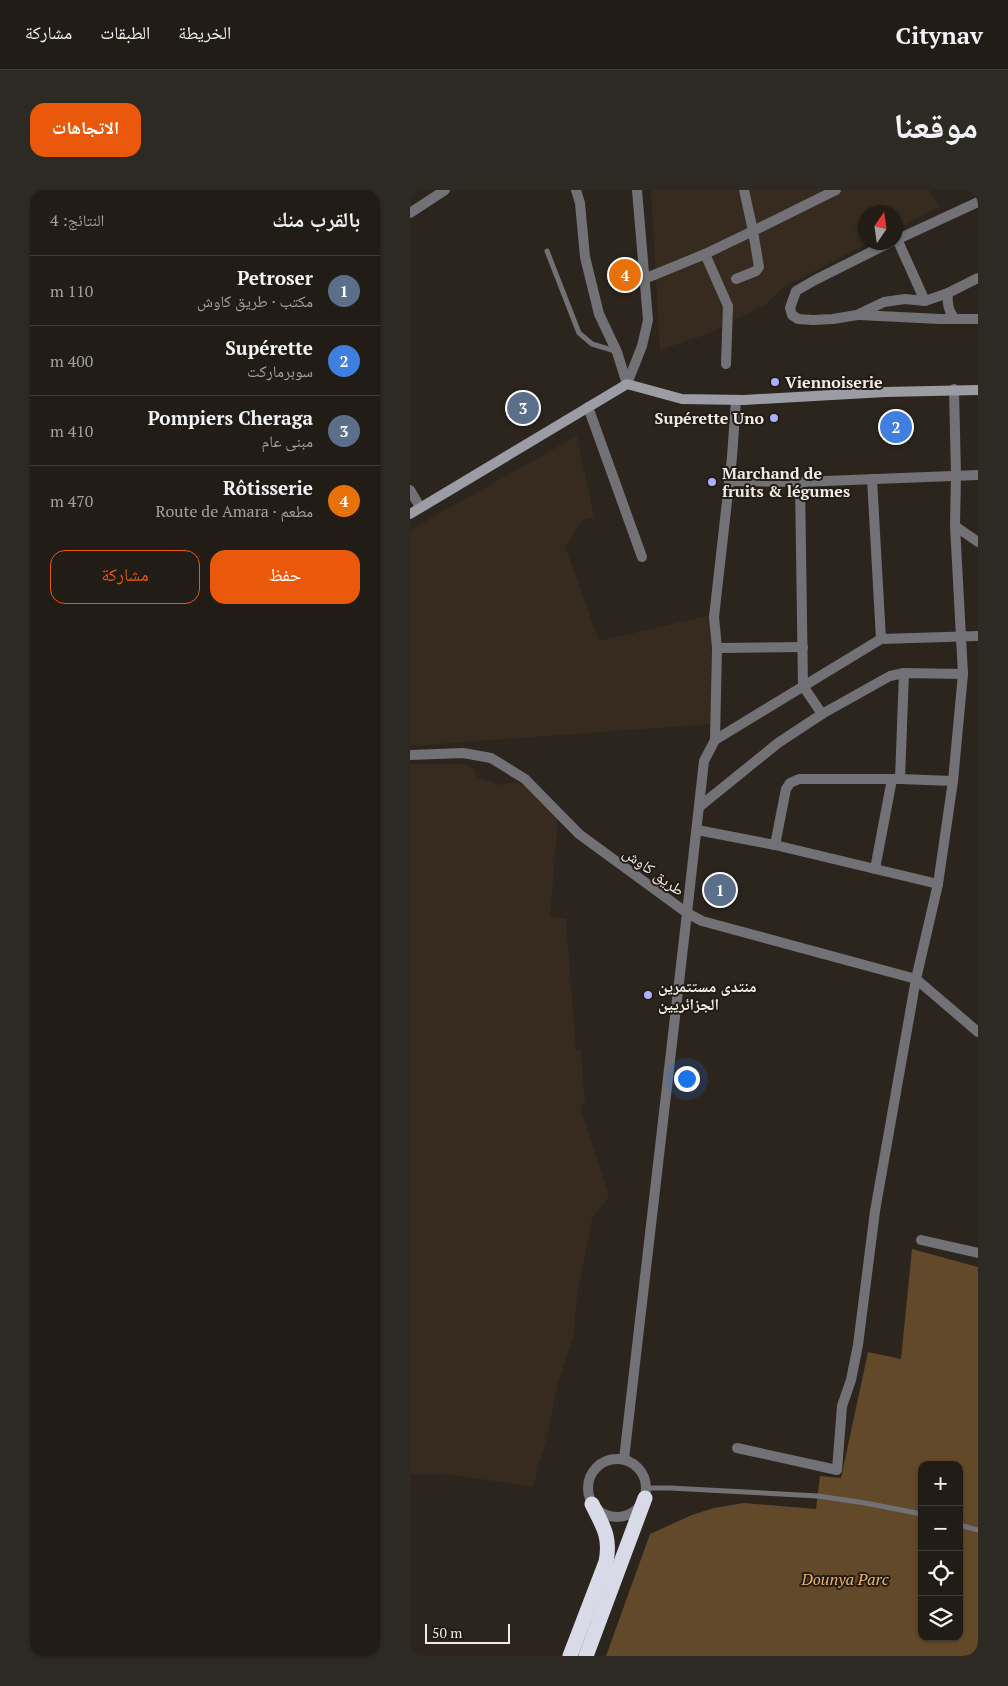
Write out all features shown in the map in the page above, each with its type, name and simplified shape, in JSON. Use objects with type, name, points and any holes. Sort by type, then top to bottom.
[{"type":"highway","points":[[586,1656],[646,1493]]},
{"type":"highway","points":[[570,1656],[606,1562],[609,1547],[607,1533],[592,1504]]},
{"type":"main road","points":[[410,514],[627,384],[682,399],[736,400],[978,390]]},
{"type":"street","points":[[410,213],[445,190]]},
{"type":"street","points":[[576,190],[580,203],[585,256],[599,314],[617,352],[627,384]]},
{"type":"street","points":[[627,384],[642,346],[648,320],[637,190]]},
{"type":"street","points":[[736,279],[756,271],[759,267],[744,190]]},
{"type":"street","points":[[644,279],[705,254],[836,190]]},
{"type":"street","points":[[903,237],[978,202]]},
{"type":"street","points":[[876,250],[796,291],[790,308],[792,314],[798,319],[833,319],[857,315],[978,319]]},
{"type":"street","points":[[899,250],[925,301]]},
{"type":"street","points":[[705,254],[728,306],[726,364]]},
{"type":"street","points":[[857,315],[884,302],[905,299],[925,301],[948,293],[978,278]]},
{"type":"street","points":[[948,293],[949,311],[954,318]]},
{"type":"street","points":[[737,1448],[837,1470],[842,1406],[852,1380],[875,1211],[916,979],[938,884],[952,781],[963,674],[955,526],[954,390]]},
{"type":"street","points":[[624,1459],[704,761],[715,740],[717,648],[714,617],[736,400]]},
{"type":"street","points":[[588,408],[642,557]]},
{"type":"street","points":[[729,482],[800,482],[978,475]]},
{"type":"street","points":[[872,479],[881,639]]},
{"type":"street","points":[[800,482],[803,686],[822,714]]},
{"type":"street","points":[[410,490],[420,507]]},
{"type":"street","points":[[955,526],[978,542]]},
{"type":"street","points":[[715,740],[881,639],[978,636]]},
{"type":"street","points":[[717,648],[803,648]]},
{"type":"street","points":[[699,807],[778,743],[822,714],[890,676],[904,673],[963,674]]},
{"type":"street","points":[[875,869],[896,779],[904,673]]},
{"type":"street","name":"طريق كاوش","points":[[410,756],[463,753],[491,758],[525,779],[579,834],[687,913],[702,921],[916,979],[978,1032]]},
{"type":"street","points":[[775,845],[786,789],[790,782],[799,779],[952,781]]},
{"type":"street","points":[[697,830],[775,845],[938,884]]},
{"type":"street","points":[[921,1240],[978,1253]]},
{"type":"street","points":[[614,1458],[624,1459],[633,1463],[640,1470],[645,1478],[646,1493],[640,1507],[632,1513],[618,1517],[608,1516],[599,1512],[592,1504],[588,1495],[587,1485],[590,1475],[604,1461],[614,1458]]},
{"type":"lane","points":[[547,251],[579,333],[592,344],[617,352]]},
{"type":"lane","points":[[646,1493],[818,1496],[918,1513]]},
{"type":"lane","points":[[963,1526],[978,1530]]},
{"type":"shaded area","points":[[651,190],[929,190],[939,207],[903,225],[903,205],[858,205],[858,248],[784,287],[766,304],[707,334],[660,350]]},
{"type":"shaded area","points":[[577,436],[594,517],[582,520],[565,546],[599,641],[711,615],[712,724],[410,746],[410,530]]},
{"type":"shaded area","points":[[410,764],[465,764],[474,769],[477,777],[501,785],[516,782],[527,788],[558,819],[550,917],[566,919],[576,1050],[581,1050],[585,1104],[580,1106],[609,1196],[592,1219],[577,1295],[574,1333],[558,1384],[546,1440],[533,1487],[454,1475],[410,1474]]},
{"type":"green space","name":"Dounya Parc","points":[[912,1249],[978,1267],[978,1656],[606,1656],[650,1534],[692,1515],[714,1508],[744,1503],[816,1509],[820,1476],[841,1478],[868,1352],[901,1359]]},
{"type":"place","name":"Rôtisserie","points":[[625,275]]},
{"type":"place","name":"Viennoiserie","points":[[775,382]]},
{"type":"place","name":"Pompiers Cheraga","points":[[523,408]]},
{"type":"place","name":"Supérette Uno","points":[[774,418]]},
{"type":"place","name":"Supérette","points":[[896,427]]},
{"type":"place","name":"Marchand de fruits & légumes","points":[[712,482]]},
{"type":"place","name":"Petroser","points":[[720,890]]},
{"type":"place","name":"منتدى مستتمرين الجزائريين","points":[[648,995]]}]
